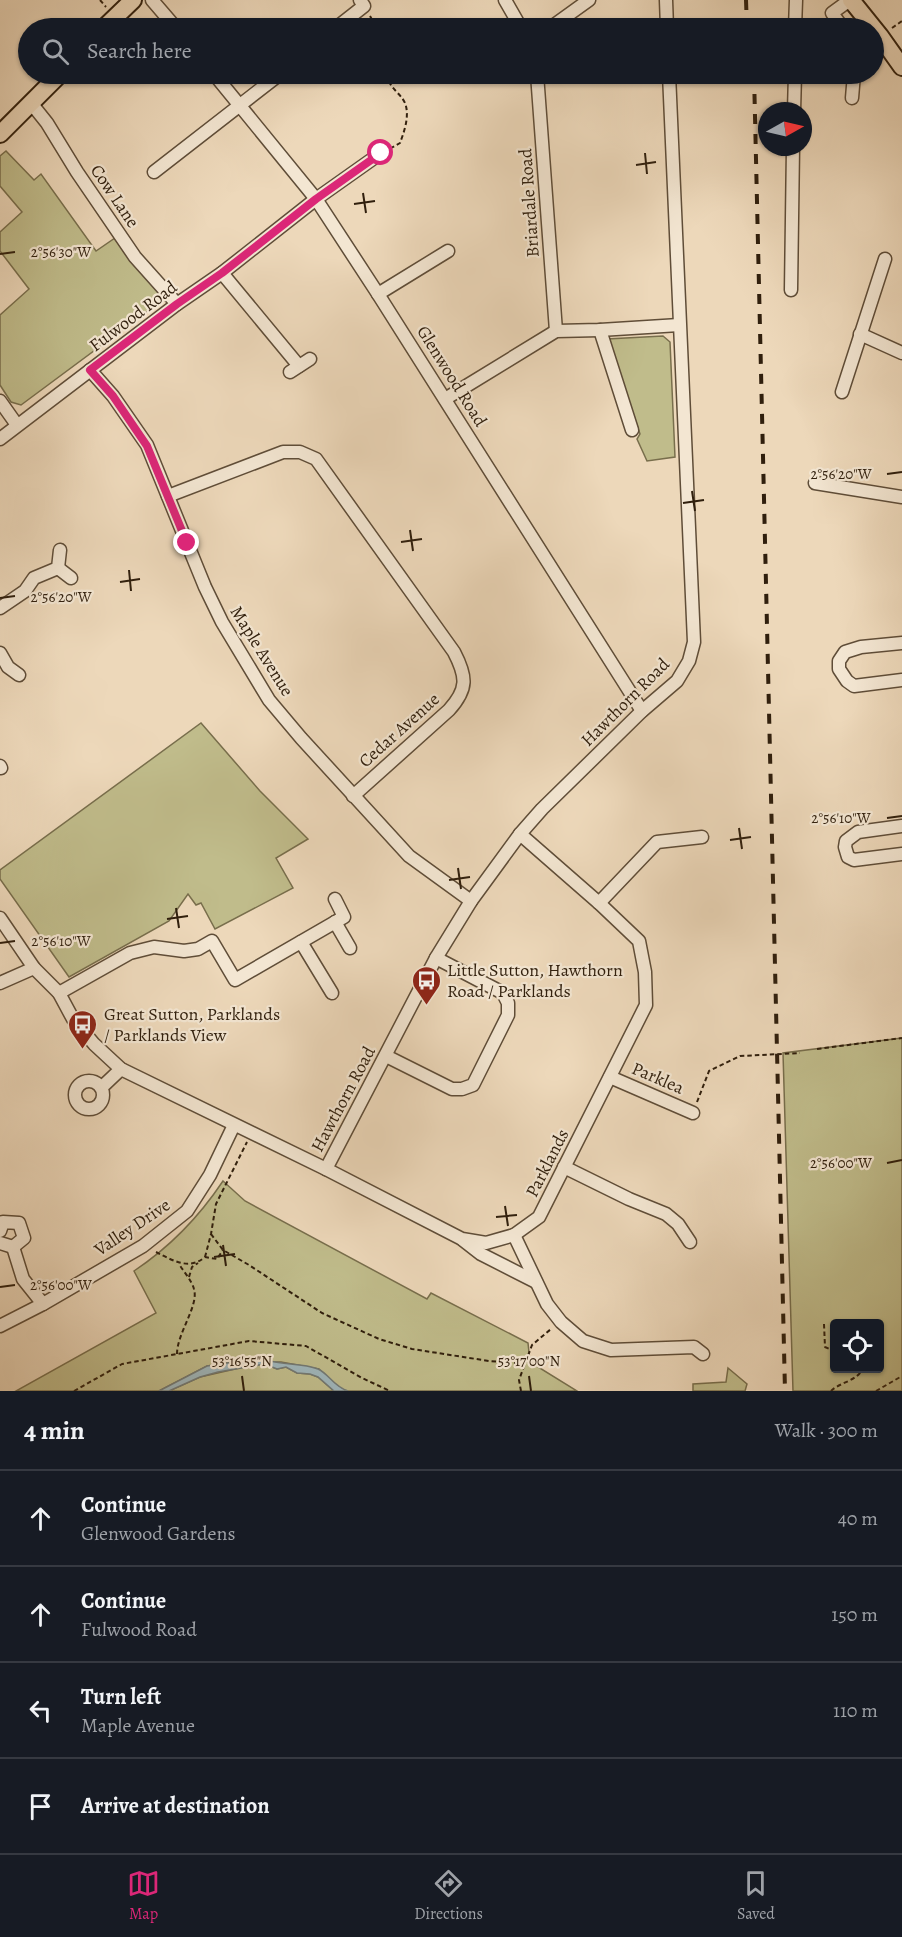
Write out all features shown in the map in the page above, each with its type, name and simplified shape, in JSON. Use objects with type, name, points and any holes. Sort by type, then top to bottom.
[{"type":"main road","points":[[114,18],[133,0]]},
{"type":"main road","points":[[850,0],[865,18]]},
{"type":"main road","points":[[884,42],[902,67]]},
{"type":"main road","points":[[0,134],[50,84]]},
{"type":"street","points":[[152,0],[167,18]]},
{"type":"street","points":[[349,18],[364,6],[360,0]]},
{"type":"street","points":[[505,0],[515,18]]},
{"type":"street","points":[[564,18],[589,0]]},
{"type":"street","points":[[666,0],[667,18]]},
{"type":"street","points":[[795,18],[796,0]]},
{"type":"street","points":[[836,18],[832,13],[850,0]]},
{"type":"street","name":"Glenwood Road","points":[[223,84],[316,199],[642,711]]},
{"type":"street","points":[[154,172],[267,84]]},
{"type":"street","name":"Briardale Road","points":[[538,84],[556,331]]},
{"type":"street","name":"Hawthorn Road","points":[[326,1169],[436,958],[471,901],[520,834],[542,809],[642,711],[677,681],[689,661],[694,642],[669,84]]},
{"type":"street","points":[[794,102],[795,84]]},
{"type":"street","points":[[852,98],[853,84]]},
{"type":"street","name":"Cow Lane","points":[[31,103],[47,123],[77,172],[135,257],[177,304]]},
{"type":"street","name":"Fulwood Road","points":[[0,439],[177,304],[222,273],[316,199],[381,153]]},
{"type":"street","points":[[791,290],[793,156]]},
{"type":"street","points":[[378,294],[448,251]]},
{"type":"street","points":[[842,392],[885,259]]},
{"type":"street","points":[[222,273],[294,369],[310,358]]},
{"type":"street","points":[[445,399],[556,331],[679,325]]},
{"type":"street","points":[[600,330],[632,430]]},
{"type":"street","points":[[860,334],[902,353]]},
{"type":"street","name":"Maple Avenue","points":[[90,370],[113,396],[147,446],[209,596],[269,700],[409,856],[471,901]]},
{"type":"street","points":[[0,401],[17,425]]},
{"type":"street","name":"Cedar Avenue","points":[[168,496],[283,452],[300,452],[316,459],[454,652],[462,667],[464,682],[460,698],[353,796]]},
{"type":"street","points":[[815,483],[902,497]]},
{"type":"street","points":[[58,568],[60,550]]},
{"type":"street","points":[[58,568],[71,578]]},
{"type":"street","points":[[0,608],[25,591],[34,578],[58,568]]},
{"type":"street","points":[[902,643],[861,647],[845,652],[839,661],[839,669],[847,681],[854,686],[902,680]]},
{"type":"street","points":[[0,653],[8,667],[19,675]]},
{"type":"street","points":[[902,826],[858,832],[846,841],[845,847],[848,857],[854,860],[902,854]]},
{"type":"street","name":"Parklands","points":[[0,918],[34,968],[59,993],[73,1019],[94,1044],[121,1069],[326,1169],[462,1239],[486,1243],[514,1235],[539,1218],[646,1005],[645,972],[639,941],[520,834]]},
{"type":"street","points":[[599,903],[657,842],[702,837]]},
{"type":"street","points":[[59,993],[130,953],[154,947],[184,951],[198,949],[212,941],[235,980],[344,917],[335,899]]},
{"type":"street","points":[[334,922],[350,948]]},
{"type":"street","points":[[301,942],[332,993]]},
{"type":"street","points":[[386,1056],[452,1089],[462,1089],[472,1085],[503,1025],[508,1015],[508,1004],[503,993],[436,958]]},
{"type":"street","points":[[0,983],[34,968]]},
{"type":"street","points":[[102,1087],[121,1069]]},
{"type":"street","name":"Parklea","points":[[610,1077],[693,1113]]},
{"type":"street","name":"Valley Drive","points":[[0,1326],[143,1246],[188,1210],[210,1174],[234,1125]]},
{"type":"street","points":[[564,1167],[629,1199],[666,1214],[678,1224],[690,1242]]},
{"type":"street","points":[[0,1231],[3,1222],[19,1223],[24,1238],[13,1247]]},
{"type":"street","points":[[514,1235],[547,1304],[561,1322],[583,1341],[611,1350],[694,1347],[703,1354]]},
{"type":"street","points":[[462,1239],[481,1254],[536,1282]]},
{"type":"street","points":[[0,1243],[13,1247]]},
{"type":"street","points":[[13,1247],[23,1279],[43,1304]]},
{"type":"path","points":[[381,153],[400,143],[405,128],[405,103],[391,84]]},
{"type":"path","points":[[817,1049],[902,1038]]},
{"type":"path","points":[[693,1113],[709,1071],[740,1056],[800,1053]]},
{"type":"path","points":[[188,1278],[192,1267],[205,1257],[216,1204],[251,1133]]},
{"type":"path","points":[[211,1234],[222,1250],[249,1264],[322,1313],[380,1339],[412,1349],[525,1364]]},
{"type":"path","points":[[143,1246],[179,1264],[198,1263]]},
{"type":"path","points":[[205,1257],[217,1259],[222,1250]]},
{"type":"path","points":[[177,1354],[186,1319],[195,1302],[194,1288],[179,1264]]},
{"type":"path","points":[[521,1391],[519,1380],[532,1345],[561,1322]]},
{"type":"path","points":[[824,1324],[825,1347],[830,1349]]},
{"type":"path","points":[[74,1391],[122,1364],[249,1341],[306,1346],[390,1391]]},
{"type":"path","points":[[831,1391],[860,1373]]},
{"type":"path","points":[[876,1391],[901,1377],[902,1382]]},
{"type":"shaded area","points":[[6,151],[34,180],[41,174],[96,251],[115,238],[165,298],[21,405],[11,402],[0,385],[0,315],[29,289],[0,251],[0,232],[22,212],[0,186],[0,156]]},
{"type":"shaded area","points":[[663,336],[670,342],[675,457],[647,461],[637,439],[640,434],[607,339]]},
{"type":"shaded area","points":[[201,723],[260,791],[308,839],[276,858],[293,888],[215,929],[201,903],[196,905],[188,894],[169,921],[69,977],[0,879],[0,870]]},
{"type":"shaded area","points":[[902,1038],[902,1391],[793,1391],[783,1053]]},
{"type":"shaded area","points":[[223,1181],[245,1201],[427,1299],[431,1293],[528,1343],[530,1362],[577,1391],[348,1391],[328,1379],[319,1369],[271,1362],[261,1358],[207,1366],[159,1391],[16,1391],[156,1313],[134,1271],[160,1252],[183,1230]]},
{"type":"shaded area","points":[[265,1364],[277,1369],[286,1367],[297,1373],[310,1374],[318,1377],[334,1391],[169,1391],[200,1377]]},
{"type":"shaded area","points":[[728,1368],[747,1384],[745,1391],[693,1391],[693,1384],[726,1382]]},
{"type":"water","points":[[261,1358],[318,1369],[348,1391],[334,1391],[318,1377],[310,1374],[297,1373],[286,1367],[277,1369],[265,1364],[218,1372],[200,1377],[169,1391],[159,1391],[207,1366]]},
{"type":"railway","points":[[746,0],[747,18]]},
{"type":"railway","points":[[754,84],[785,1391]]},
{"type":"place","name":"Little Sutton, Hawthorn Road / Parklands","points":[[426,1006]]},
{"type":"place","name":"Great Sutton, Parklands / Parklands View","points":[[83,1050]]},
{"type":"route","points":[[187,543],[147,446],[113,396],[90,370],[222,273],[316,199],[381,153]]}]
